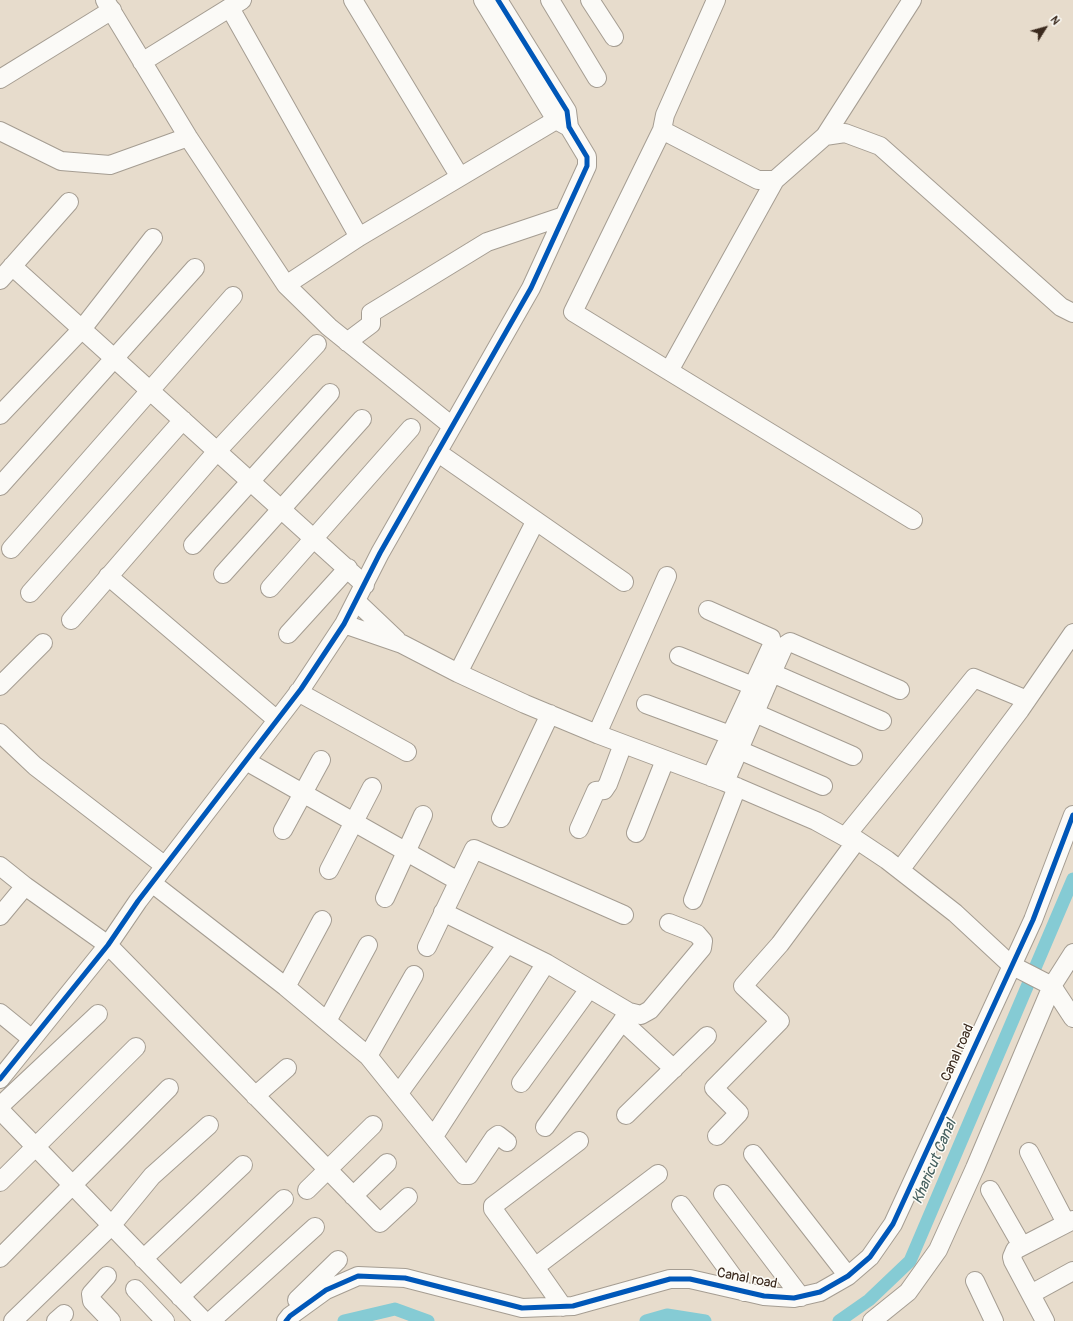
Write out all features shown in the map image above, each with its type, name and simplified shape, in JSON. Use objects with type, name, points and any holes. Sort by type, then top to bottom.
[{"type":"street","points":[[354,0],[460,177]]},
{"type":"street","points":[[0,1079],[108,945],[152,883],[298,692],[344,624],[357,602],[380,553],[531,288],[587,166],[587,157],[482,0]]},
{"type":"street","points":[[286,285],[359,237],[460,177],[563,123],[567,111],[498,0]]},
{"type":"street","points":[[550,0],[597,78]]},
{"type":"street","points":[[590,0],[614,37]]},
{"type":"street","points":[[716,0],[665,114],[662,130],[573,312],[913,520]]},
{"type":"street","points":[[669,371],[775,180],[825,136],[912,0]]},
{"type":"street","points":[[142,62],[236,4],[359,237]]},
{"type":"street","points":[[0,79],[109,5],[188,137],[286,285],[329,327],[452,426]]},
{"type":"street","points":[[662,130],[758,180],[775,180]]},
{"type":"street","points":[[0,131],[61,161],[110,165],[188,137]]},
{"type":"street","points":[[825,136],[845,133],[880,146],[1061,307],[1073,313]]},
{"type":"street","points":[[0,280],[69,202]]},
{"type":"street","points":[[347,342],[371,324],[371,313],[487,242],[564,216]]},
{"type":"street","points":[[0,415],[82,329],[153,238]]},
{"type":"street","points":[[12,266],[149,390],[218,450],[281,510],[348,568],[365,585]]},
{"type":"street","points":[[0,486],[195,268]]},
{"type":"street","points":[[12,549],[149,390],[233,296]]},
{"type":"street","points":[[71,620],[218,450],[318,344]]},
{"type":"street","points":[[193,545],[330,392]]},
{"type":"street","points":[[224,574],[362,419]]},
{"type":"street","points":[[30,593],[183,420]]},
{"type":"street","points":[[270,588],[315,539],[411,428]]},
{"type":"street","points":[[437,452],[535,522],[624,582]]},
{"type":"street","points":[[458,673],[535,522]]},
{"type":"street","points":[[288,634],[348,568]]},
{"type":"street","points":[[108,576],[277,720]]},
{"type":"street","points":[[597,734],[667,576]]},
{"type":"street","points":[[357,602],[402,644]]},
{"type":"street","points":[[693,900],[734,743],[753,686],[772,645],[771,638],[708,610]]},
{"type":"street","points":[[344,624],[402,644],[458,673],[550,714],[597,734],[724,782],[851,839],[900,870],[955,913],[1016,967],[1055,982],[1073,1018]]},
{"type":"street","points":[[900,870],[1027,700],[1073,633]]},
{"type":"street","points":[[734,743],[755,713],[784,646],[790,642],[900,690]]},
{"type":"street","points":[[0,686],[43,643]]},
{"type":"street","points":[[679,656],[753,686]]},
{"type":"street","points":[[772,673],[882,721]]},
{"type":"street","points":[[717,1136],[739,1113],[714,1088],[780,1021],[743,986],[780,944],[851,839],[974,678],[1027,700]]},
{"type":"street","points":[[298,692],[407,752]]},
{"type":"street","points":[[646,704],[734,743],[823,786]]},
{"type":"street","points":[[755,713],[853,756]]},
{"type":"street","points":[[501,818],[550,714]]},
{"type":"street","points":[[0,733],[35,766],[165,866]]},
{"type":"street","points":[[579,829],[592,797],[596,791],[604,790],[608,784],[623,744]]},
{"type":"street","points":[[283,830],[321,760]]},
{"type":"street","points":[[636,833],[665,760]]},
{"type":"street","points":[[246,762],[458,881]]},
{"type":"street","points":[[329,870],[372,787]]},
{"type":"street","points":[[385,898],[423,815]]},
{"type":"street","name":"Canal road","points":[[286,1321],[290,1316],[326,1290],[358,1276],[405,1278],[522,1308],[573,1306],[670,1279],[690,1279],[764,1296],[801,1297],[820,1292],[848,1276],[870,1257],[893,1224],[1016,967],[1073,815]]},
{"type":"street","points":[[427,947],[474,849],[624,915]]},
{"type":"street","points":[[0,866],[108,945],[380,1223],[408,1197]]},
{"type":"street","points":[[152,883],[286,987],[368,1056],[464,1175],[469,1175],[494,1138],[498,1135],[507,1142]]},
{"type":"street","points":[[0,916],[26,886]]},
{"type":"street","points":[[443,912],[546,963],[590,989],[626,1016],[674,1069]]},
{"type":"street","points":[[286,987],[322,920]]},
{"type":"street","points":[[626,1016],[641,1015],[650,1010],[702,948],[703,941],[697,934],[669,923]]},
{"type":"street","points":[[399,1093],[507,944]]},
{"type":"street","points":[[327,1020],[368,945]]},
{"type":"street","points":[[872,1321],[908,1292],[938,1250],[1055,982],[1073,953]]},
{"type":"street","points":[[434,1136],[546,963]]},
{"type":"street","points":[[368,1056],[414,975]]},
{"type":"street","points":[[522,1083],[590,989]]},
{"type":"street","points":[[0,1013],[32,1039]]},
{"type":"street","points":[[0,1106],[98,1014]]},
{"type":"street","points":[[545,1127],[626,1016]]},
{"type":"street","points":[[626,1115],[707,1036]]},
{"type":"street","points":[[0,1182],[136,1047]]},
{"type":"street","points":[[255,1096],[287,1068]]},
{"type":"street","points":[[0,1258],[169,1088]]},
{"type":"street","points":[[0,1110],[204,1321]]},
{"type":"street","points":[[13,1321],[111,1226],[152,1176],[209,1125]]},
{"type":"street","points":[[307,1190],[373,1125]]},
{"type":"street","points":[[563,1307],[493,1209],[493,1206],[580,1141]]},
{"type":"street","points":[[1029,1152],[1070,1221],[1015,1250],[1012,1256],[1045,1321]]},
{"type":"street","points":[[753,1154],[848,1276]]},
{"type":"street","points":[[353,1196],[387,1163]]},
{"type":"street","points":[[143,1259],[243,1165]]},
{"type":"street","points":[[535,1267],[658,1174]]},
{"type":"street","points":[[990,1190],[1022,1246]]},
{"type":"street","points":[[724,1194],[801,1297]]},
{"type":"street","points":[[180,1297],[284,1199]]},
{"type":"street","points":[[681,1205],[744,1292]]},
{"type":"street","points":[[211,1321],[315,1227]]},
{"type":"street","points":[[275,1321],[338,1260]]},
{"type":"street","points":[[1031,1294],[1073,1271]]},
{"type":"street","points":[[108,1276],[91,1294],[92,1300],[111,1321]]},
{"type":"street","points":[[975,1281],[994,1321]]},
{"type":"street","points":[[135,1289],[165,1321]]},
{"type":"waterway","name":"Kharicut Canal","points":[[839,1321],[869,1300],[910,1261],[1073,879]]},
{"type":"waterway","name":"Kharicut Canal","points":[[344,1321],[395,1309],[428,1321]]},
{"type":"waterway","name":"Kharicut Canal","points":[[646,1321],[667,1315],[705,1321]]},
{"type":"cycle path","points":[[0,1079],[108,945],[138,901],[301,689],[344,624],[380,553],[531,288],[587,166],[587,157],[569,127],[567,111],[498,0]]},
{"type":"cycle path","points":[[286,1321],[290,1316],[326,1290],[358,1276],[405,1278],[522,1308],[573,1306],[670,1279],[690,1279],[764,1296],[794,1298],[820,1292],[848,1276],[870,1257],[893,1224],[1033,920],[1073,815]]}]
